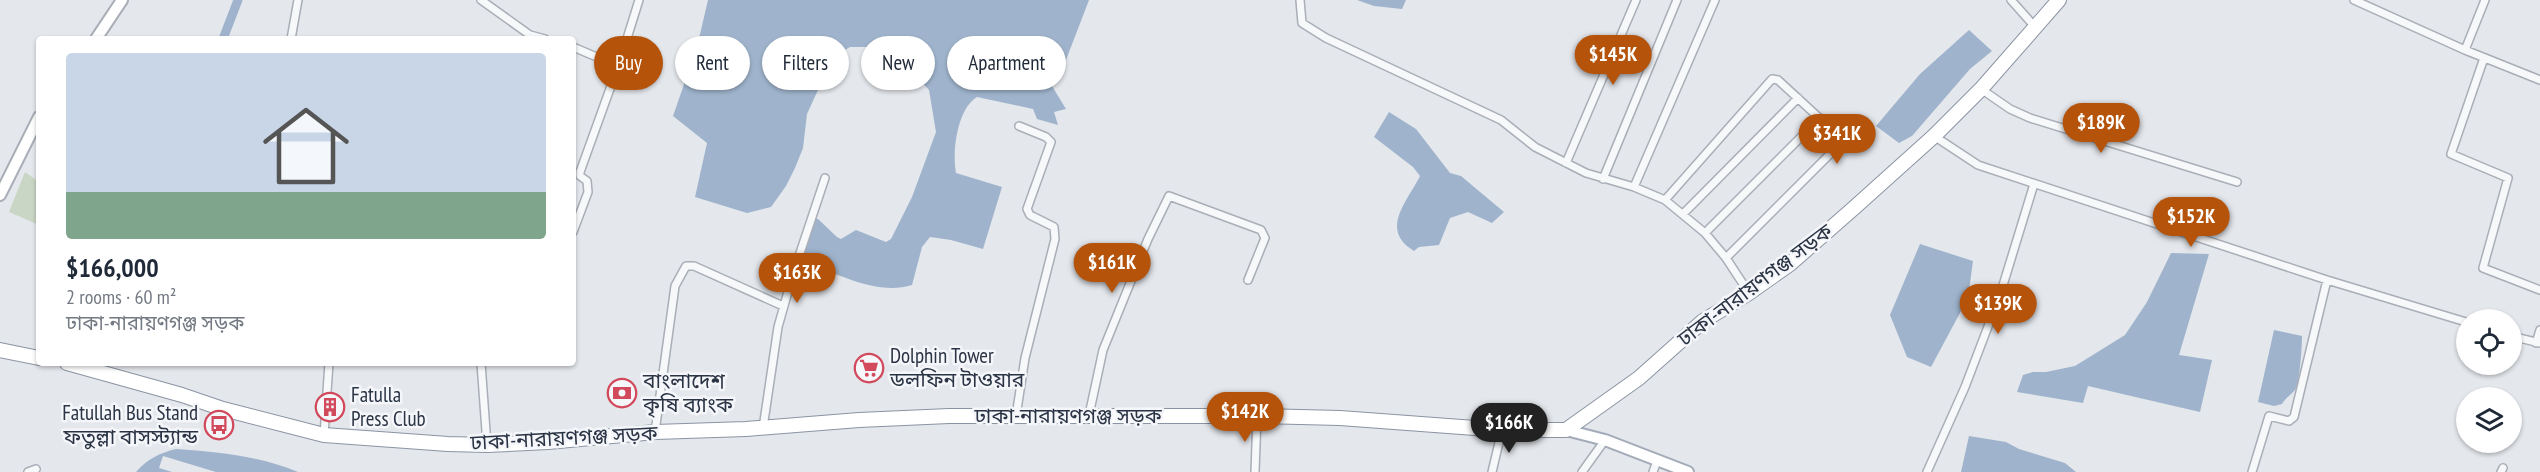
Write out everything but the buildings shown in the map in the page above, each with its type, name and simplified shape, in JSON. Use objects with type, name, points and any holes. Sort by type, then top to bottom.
[{"type":"highway","name":"ঢাকা-নারায়ণগঞ্জ সড়ক","points":[[78,366],[223,409],[324,435],[487,445],[655,432],[763,428],[910,417],[1257,416],[1340,418],[1502,430],[1566,430],[1639,378],[1703,321],[1790,264],[1934,136],[1981,89],[2059,0]]},
{"type":"highway","points":[[0,350],[36,357]]},
{"type":"street","points":[[98,36],[122,0]]},
{"type":"street","points":[[292,36],[298,0]]},
{"type":"street","points":[[481,0],[529,36]]},
{"type":"street","points":[[628,36],[639,0]]},
{"type":"street","points":[[1300,0],[1302,23],[1326,38],[1501,120],[1535,147],[1566,163],[1603,179],[1634,186],[1665,200],[1705,233],[1726,258],[1749,293]]},
{"type":"street","points":[[1566,163],[1636,0]]},
{"type":"street","points":[[1603,179],[1677,0]]},
{"type":"street","points":[[1634,186],[1715,0]]},
{"type":"street","points":[[2011,0],[2035,27]]},
{"type":"street","points":[[2354,0],[2465,50],[2540,80]]},
{"type":"street","points":[[2465,50],[2485,0]]},
{"type":"street","points":[[576,48],[594,56]]},
{"type":"street","points":[[2484,58],[2451,154],[2508,178],[2483,268],[2540,290]]},
{"type":"street","points":[[1665,200],[1772,79],[1778,80],[1820,118],[1841,138],[1840,142],[1726,258]]},
{"type":"street","points":[[1981,89],[2020,115],[2237,182]]},
{"type":"street","points":[[576,224],[588,192],[588,181],[580,176],[580,172],[609,90]]},
{"type":"street","points":[[1683,214],[1798,98]]},
{"type":"street","points":[[1705,233],[1820,118]]},
{"type":"street","points":[[0,195],[36,123]]},
{"type":"street","points":[[1016,416],[1025,358],[1042,298],[1055,238],[1054,227],[1030,215],[1027,209],[1051,142],[1046,137],[1019,126]]},
{"type":"street","points":[[1934,136],[1978,165],[2327,280],[2456,319]]},
{"type":"street","points":[[763,428],[783,306],[825,178]]},
{"type":"street","points":[[1927,472],[1965,387],[2000,295],[2034,184]]},
{"type":"street","points":[[1089,415],[1103,350],[1148,239],[1169,196],[1264,233],[1248,280]]},
{"type":"street","points":[[655,432],[675,286],[682,269],[686,266],[694,266],[783,306]]},
{"type":"street","points":[[2252,472],[2270,416],[2289,421],[2294,417],[2327,280]]},
{"type":"street","points":[[2522,339],[2538,343],[2540,330]]},
{"type":"street","points":[[324,435],[329,366]]},
{"type":"street","points":[[481,366],[487,445]]},
{"type":"street","points":[[1255,472],[1257,416]]},
{"type":"street","points":[[1492,472],[1502,430]]},
{"type":"street","points":[[1566,430],[1605,440],[1688,472]]},
{"type":"street","points":[[1582,472],[1605,440]]},
{"type":"street","points":[[1653,472],[1657,461]]},
{"type":"street","points":[[27,472],[36,469]]},
{"type":"green space","points":[[25,172],[36,180],[36,224],[9,212]]},
{"type":"water","points":[[708,0],[1089,0],[1066,60],[1066,36],[947,36],[947,90],[1054,90],[1066,109],[1054,112],[1058,125],[1037,119],[1033,109],[977,97],[970,103],[958,132],[955,154],[956,173],[1002,187],[983,249],[930,237],[922,247],[912,285],[899,288],[872,286],[858,282],[801,260],[813,219],[818,219],[841,239],[856,230],[886,242],[891,239],[912,197],[936,132],[929,90],[935,90],[935,36],[861,36],[861,47],[849,48],[849,36],[762,36],[762,90],[818,90],[807,114],[803,148],[786,186],[771,207],[747,213],[695,197],[707,143],[673,116],[682,90],[750,90],[750,36],[700,36]]},
{"type":"water","points":[[1357,0],[1406,0],[1402,9],[1374,6]]},
{"type":"water","points":[[1969,30],[1992,51],[1970,69],[1912,136],[1899,143],[1876,126],[1920,74]]},
{"type":"water","points":[[1389,112],[1416,129],[1450,173],[1461,176],[1504,212],[1492,223],[1468,212],[1450,218],[1439,245],[1419,247],[1414,251],[1404,243],[1398,234],[1399,215],[1420,176],[1413,167],[1374,137]]},
{"type":"water","points":[[1920,244],[1973,261],[1968,298],[1931,367],[1907,357],[1890,315]]},
{"type":"water","points":[[2171,253],[2209,254],[2179,355],[2212,360],[2200,412],[2088,386],[2083,403],[2017,392],[2023,375],[2075,366],[2125,335],[2147,302]]},
{"type":"water","points":[[2274,330],[2302,336],[2297,386],[2282,404],[2274,406],[2258,402]]},
{"type":"water","points":[[1969,436],[2006,442],[2019,449],[2065,463],[2076,472],[1961,472]]},
{"type":"water","points":[[176,449],[254,458],[298,472],[136,472],[154,457]]},
{"type":"pier","points":[[163,456],[216,472],[172,472],[159,468]]},
{"type":"waterway","points":[[224,36],[238,0]]},
{"type":"place","name":"Dolphin Tower ডলফিন টাওয়ার","points":[[869,368]]},
{"type":"place","name":"বাংলাদেশ কৃষি ব্যাংক","points":[[622,393]]},
{"type":"place","name":"Fatulla Press Club","points":[[330,407]]},
{"type":"place","name":"Fatullah Bus Stand ফতুল্লা বাসস্ট্যান্ড","points":[[219,425]]}]
